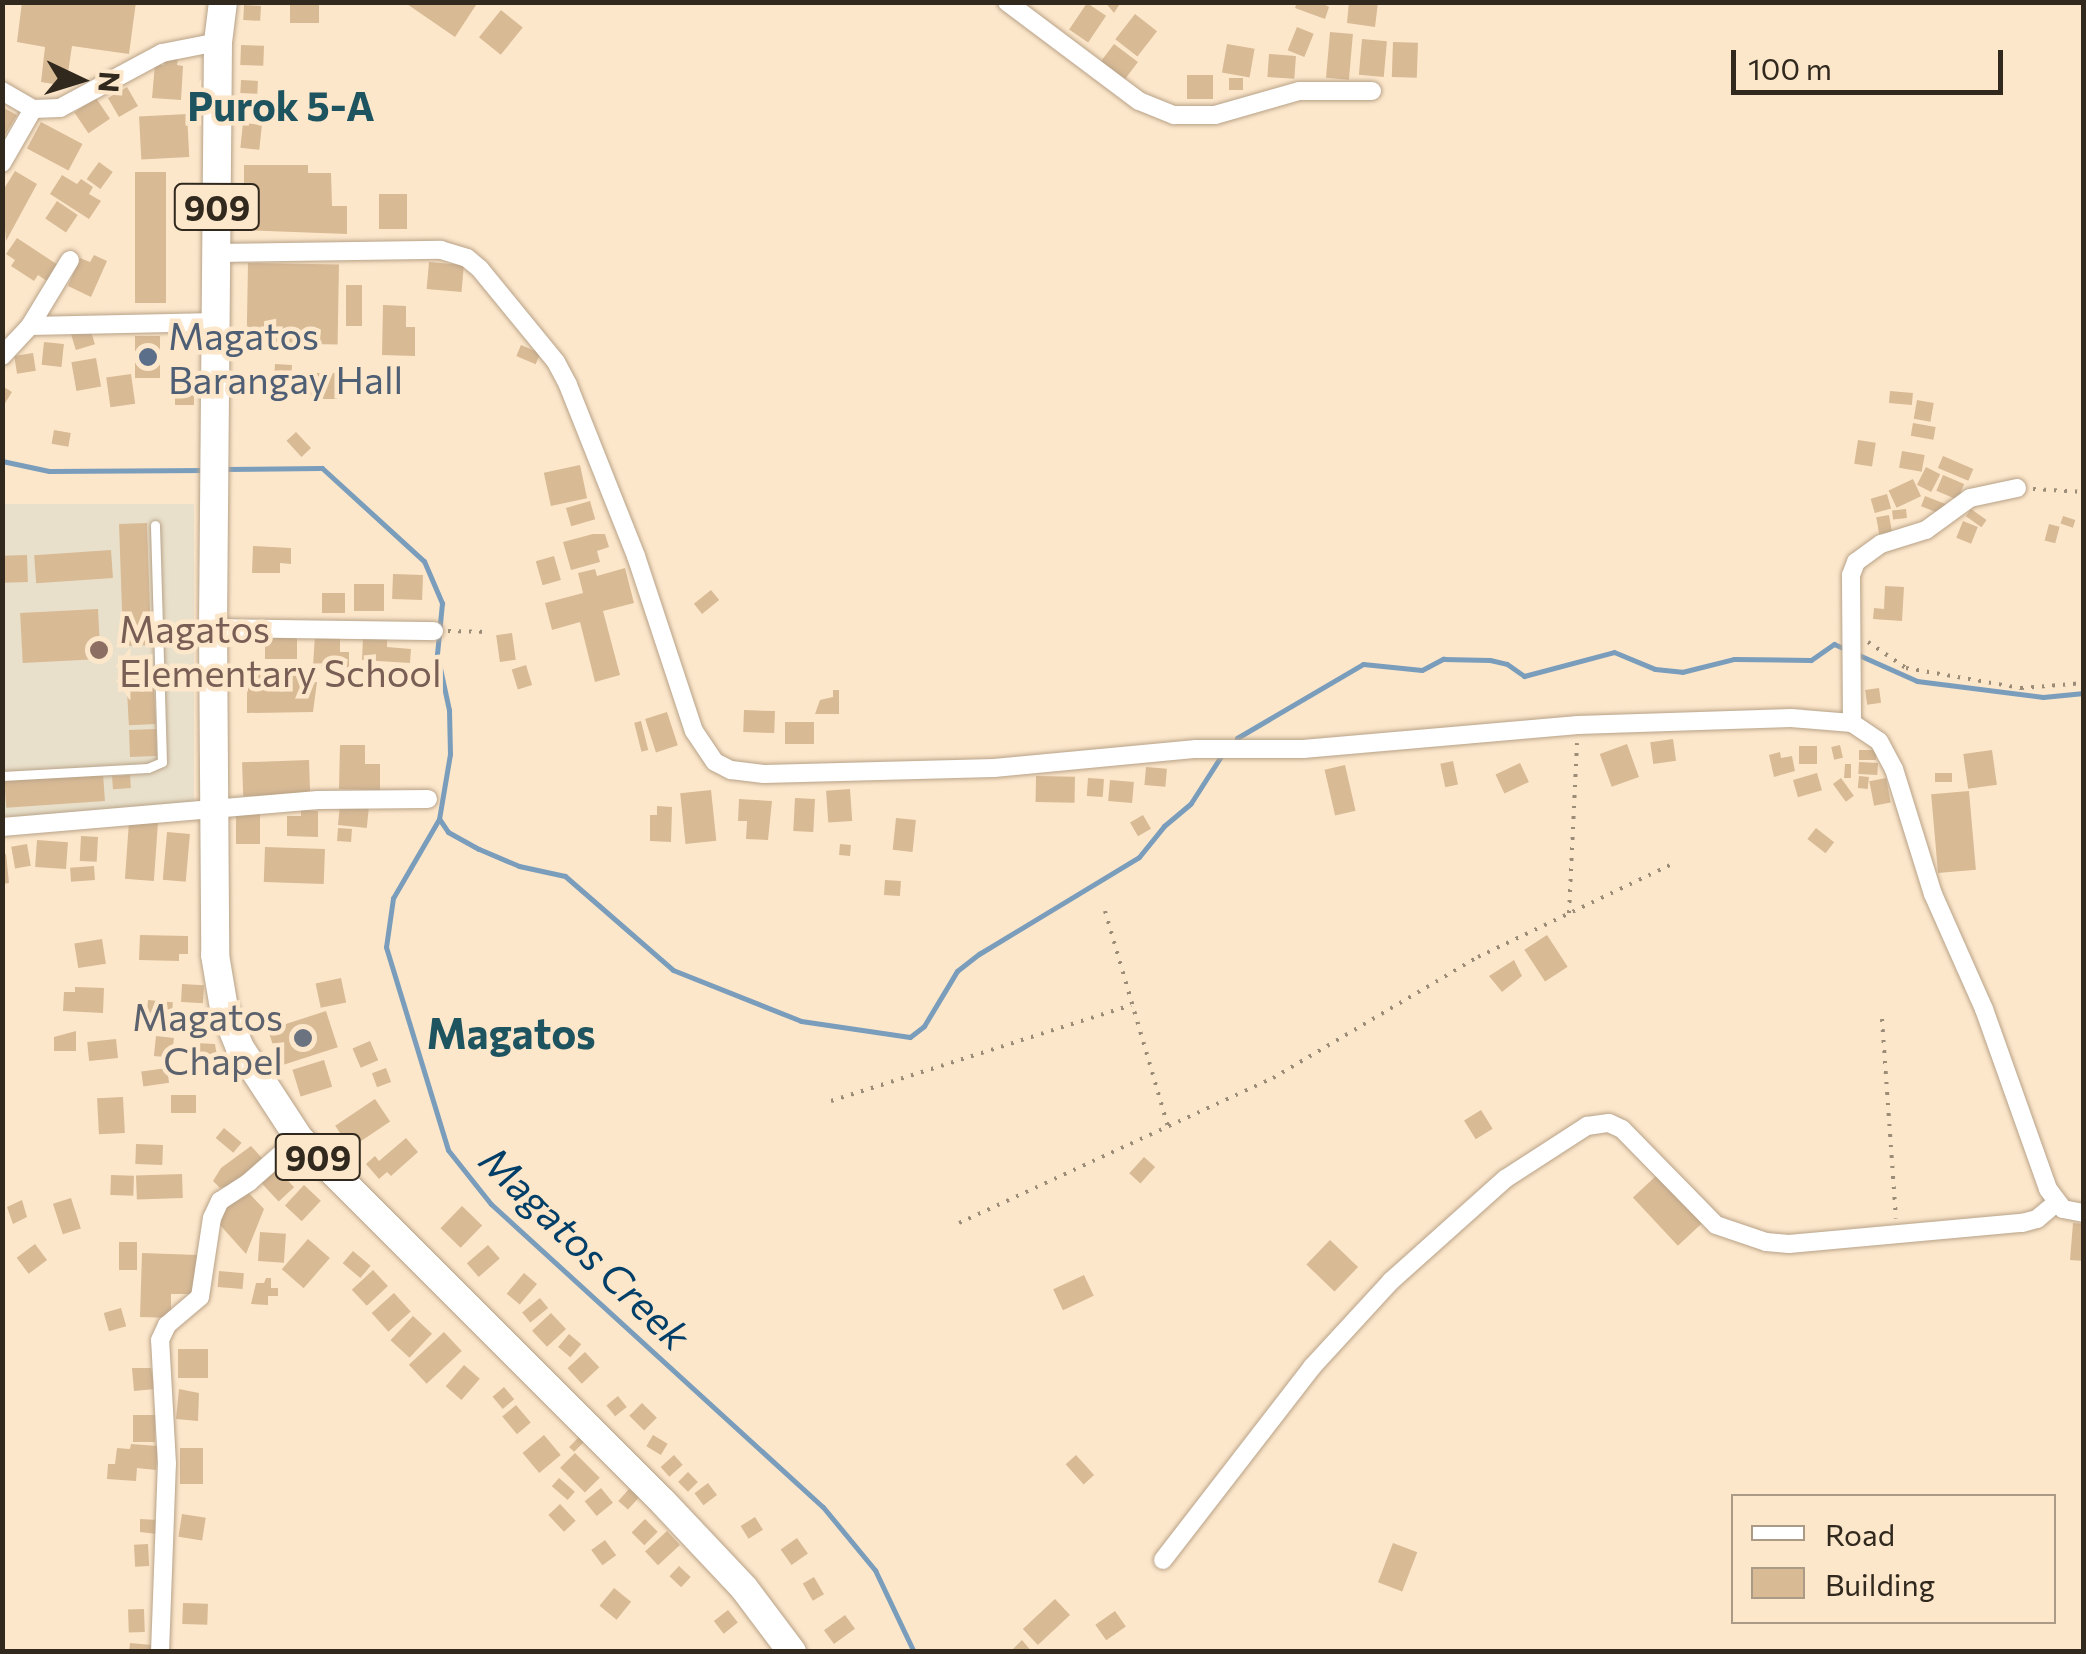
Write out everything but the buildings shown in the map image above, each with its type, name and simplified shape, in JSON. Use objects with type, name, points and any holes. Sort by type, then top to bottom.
[{"type":"highway","name":"909","points":[[223,2],[218,42],[216,253],[217,982],[240,1048],[299,1138],[662,1502],[744,1588],[792,1652]]},
{"type":"street","points":[[1007,2],[1038,13],[1139,101],[1174,115],[1214,115],[1299,91],[1372,91]]},
{"type":"street","points":[[2,92],[33,109],[73,104],[162,52],[218,42]]},
{"type":"street","points":[[2,163],[33,109]]},
{"type":"street","points":[[216,253],[441,250],[467,258],[480,269],[556,362],[568,385],[636,556],[694,731],[715,762],[731,770],[754,774],[1008,767],[1196,750],[1303,749],[1578,725],[1791,718],[1852,722],[1878,741],[1894,769],[1933,894],[1984,1008],[2056,1203]]},
{"type":"street","points":[[2,356],[30,326],[70,260]]},
{"type":"street","points":[[30,326],[216,322]]},
{"type":"street","points":[[1852,722],[1851,570],[1866,552],[1926,530],[1970,498],[2017,488]]},
{"type":"street","points":[[214,628],[434,630]]},
{"type":"street","points":[[3,825],[318,800],[428,798]]},
{"type":"street","points":[[1163,1560],[1312,1367],[1391,1281],[1505,1178],[1577,1130],[1598,1122],[1622,1129],[1716,1224],[1789,1244],[2032,1221],[2056,1203]]},
{"type":"street","points":[[160,1652],[167,1464],[160,1340],[168,1326],[200,1297],[208,1234],[220,1201],[249,1182],[299,1138]]},
{"type":"street","points":[[2056,1203],[2084,1213]]},
{"type":"lane","points":[[2,776],[148,768],[162,762],[155,525]]},
{"type":"path","points":[[2017,488],[2084,492]]},
{"type":"path","points":[[459,631],[488,632]]},
{"type":"path","points":[[1854,631],[1906,668],[2021,688],[2084,683]]},
{"type":"path","points":[[1569,913],[1578,725]]},
{"type":"path","points":[[959,1223],[1168,1130],[1339,1043],[1478,957],[1676,862]]},
{"type":"path","points":[[1105,911],[1168,1130]]},
{"type":"path","points":[[831,1101],[1131,1006]]},
{"type":"path","points":[[1882,1019],[1897,1236]]},
{"type":"shaded area","name":"Magatos Elementary School","points":[[2,504],[194,504],[194,816],[2,816]]},
{"type":"waterway","name":"Magatos Creek","points":[[2,461],[49,471],[206,470]]},
{"type":"waterway","name":"Magatos Creek","points":[[222,469],[322,468],[424,561],[442,603],[437,654],[449,710],[450,754],[439,819],[393,898],[386,947],[448,1150],[491,1204],[823,1507],[875,1570],[914,1652]]},
{"type":"waterway","points":[[1237,738],[1363,664],[1422,670],[1443,659],[1490,660],[1507,664],[1524,676],[1614,652],[1655,669],[1682,672],[1734,659],[1811,660],[1834,644],[1917,681],[2043,697],[2084,693]]},
{"type":"waterway","points":[[440,820],[448,832],[479,849],[519,866],[565,876],[673,970],[801,1021],[910,1037],[924,1026],[957,971],[1139,857],[1164,826],[1191,803],[1221,756]]},
{"type":"place","name":"Magatos Barangay Hall","points":[[148,357]]},
{"type":"place","name":"Magatos Elementary School","points":[[99,650]]},
{"type":"place","name":"Magatos Chapel","points":[[303,1038]]},
{"type":"district","name":"Purok 5-A","points":[[281,105]]},
{"type":"district","name":"Magatos","points":[[511,1032]]}]
